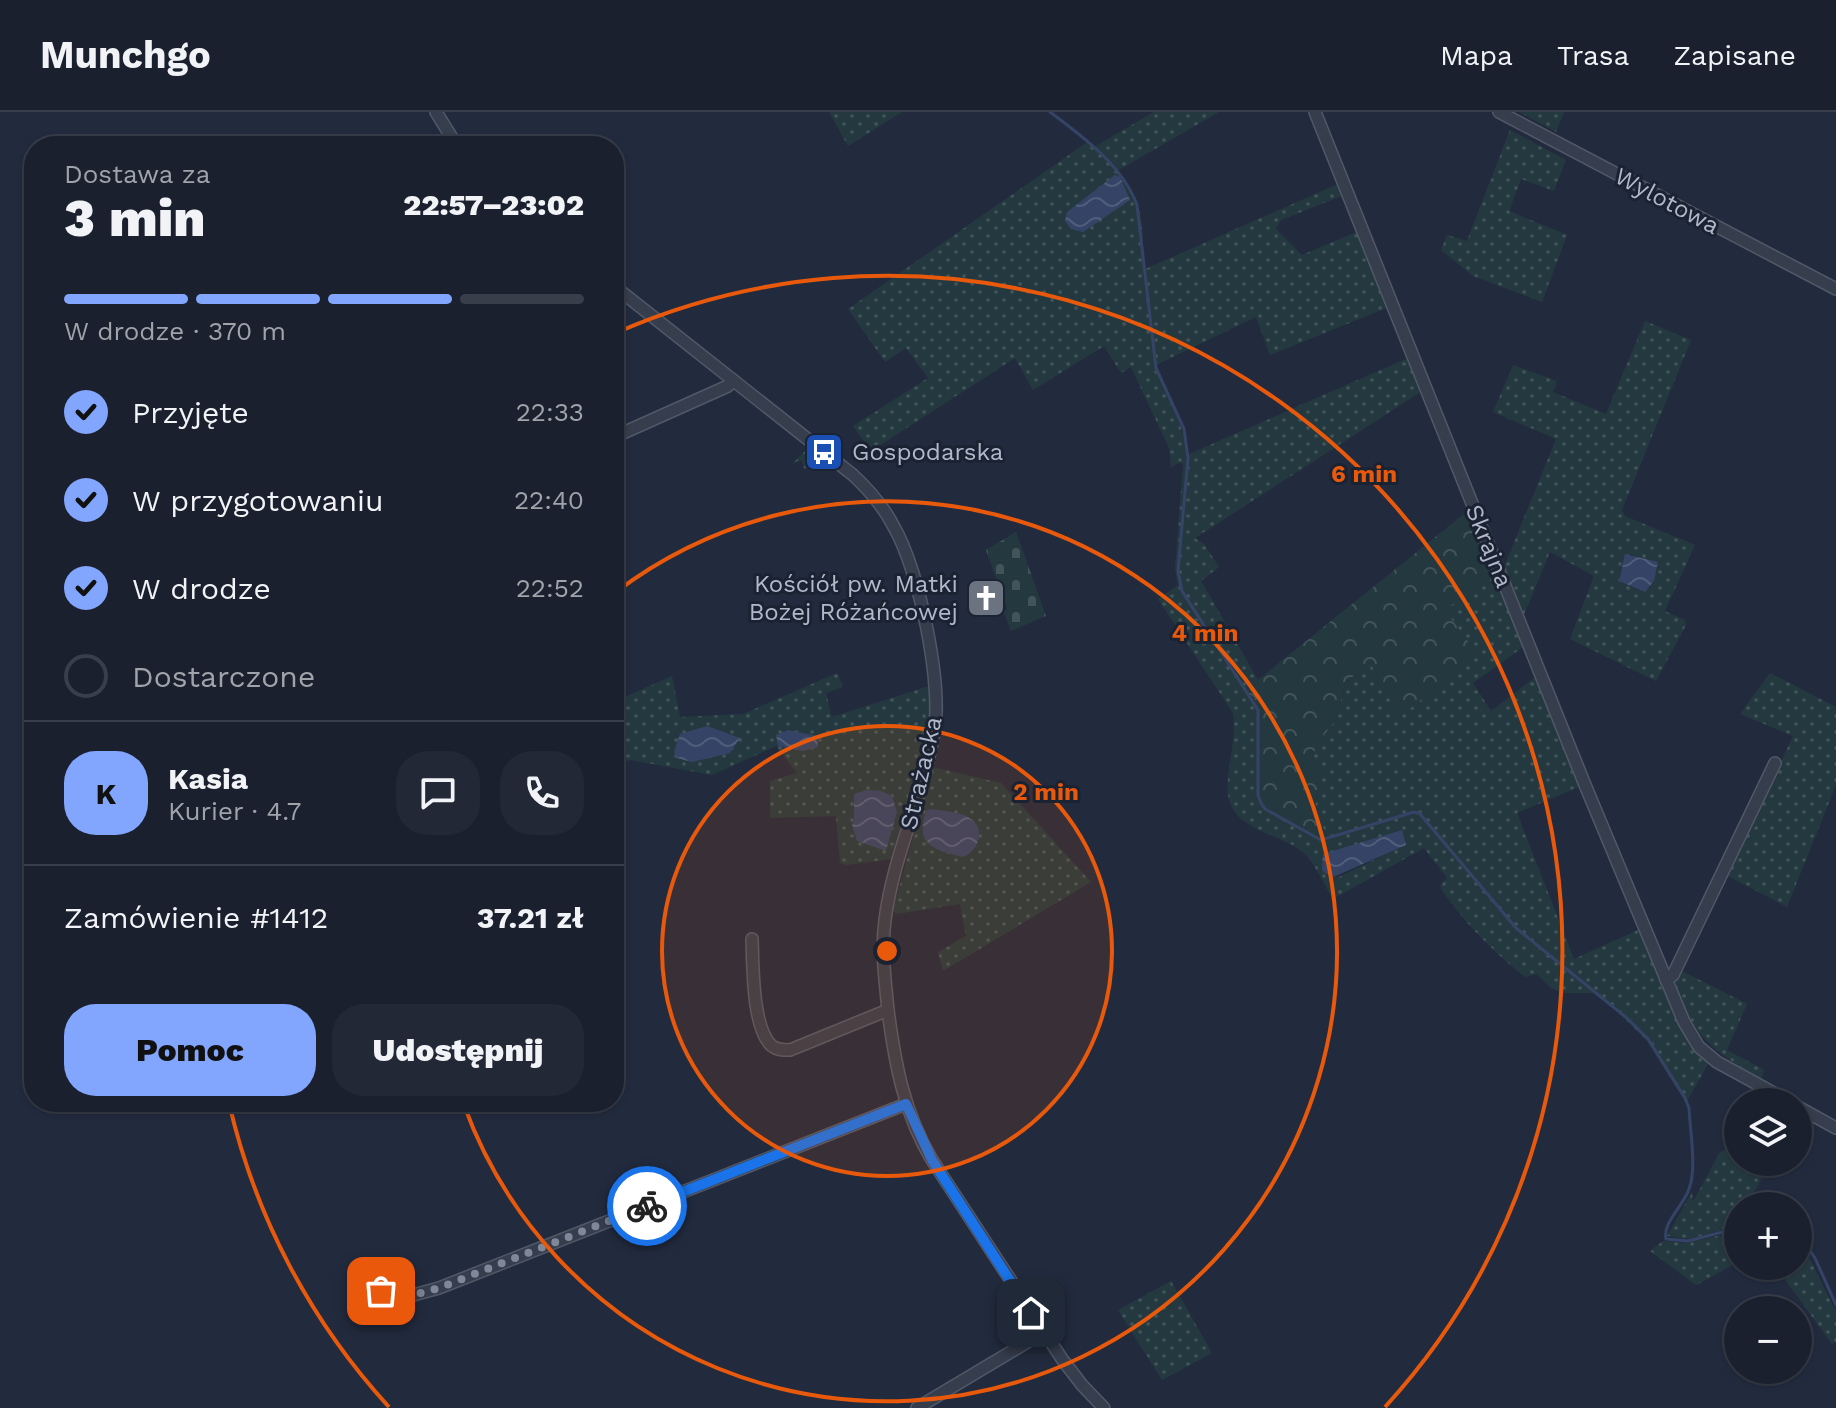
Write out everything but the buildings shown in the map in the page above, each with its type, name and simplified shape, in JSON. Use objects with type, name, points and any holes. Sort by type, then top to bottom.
[{"type":"street","points":[[436,112],[451,136]]},
{"type":"street","name":"Skrajna","points":[[1315,112],[1583,780],[1684,1022],[1699,1047],[1717,1062],[1764,1088]]},
{"type":"street","name":"Wylotowa","points":[[1499,112],[1836,289]]},
{"type":"street","name":"Strażacka","points":[[624,294],[861,483],[890,519],[910,564],[934,670],[936,712],[934,736],[886,915],[883,957],[894,1058],[906,1104],[932,1160],[1072,1373],[1104,1408]]},
{"type":"street","points":[[624,433],[728,386],[733,380]]},
{"type":"street","points":[[1666,980],[1673,975],[1775,763]]},
{"type":"street","points":[[752,939],[759,1019],[766,1038],[774,1047],[790,1050],[888,1010]]},
{"type":"street","points":[[378,1288],[395,1300],[439,1288],[906,1104]]},
{"type":"street","points":[[1812,1115],[1836,1128]]},
{"type":"street","points":[[917,1408],[1044,1332]]},
{"type":"green space","points":[[829,112],[902,112],[848,146]]},
{"type":"green space","points":[[1154,112],[1219,112],[1117,171],[1133,196],[1141,218],[1143,270],[1338,184],[1344,195],[1281,220],[1276,229],[1302,255],[1359,231],[1389,307],[1270,355],[1256,317],[1156,365],[1179,420],[1187,455],[1408,358],[1422,391],[1195,538],[1204,544],[1219,567],[1201,581],[1258,680],[1246,692],[1259,715],[1257,797],[1327,836],[1315,809],[1319,775],[1312,759],[1317,744],[1336,720],[1345,684],[1367,666],[1372,666],[1400,718],[1444,610],[1505,565],[1556,439],[1493,412],[1513,365],[1557,381],[1553,392],[1606,414],[1645,321],[1691,340],[1622,510],[1625,516],[1695,545],[1665,611],[1685,620],[1686,625],[1656,681],[1570,639],[1594,576],[1550,552],[1523,617],[1526,645],[1473,683],[1491,711],[1538,675],[1579,787],[1517,813],[1574,959],[1640,929],[1686,1027],[1713,1055],[1686,1103],[1647,1041],[1618,1012],[1593,993],[1563,993],[1551,988],[1537,974],[1525,977],[1491,947],[1460,915],[1442,890],[1440,885],[1447,878],[1424,848],[1333,899],[1307,856],[1239,817],[1231,806],[1228,793],[1233,713],[1158,599],[1178,585],[1175,569],[1183,465],[1181,462],[1171,467],[1169,448],[1131,367],[1121,373],[1104,346],[1033,390],[1015,358],[871,451],[853,426],[928,378],[906,348],[885,362],[848,309],[1089,141],[1094,147]],"holes":[[[1630,554],[1658,566],[1650,588],[1639,590],[1619,581],[1622,564]],[[1401,830],[1405,845],[1339,877],[1326,876],[1322,856]]]},
{"type":"green space","points":[[1519,112],[1564,112],[1556,132]]},
{"type":"green space","points":[[1510,130],[1566,160],[1554,191],[1521,179],[1509,211],[1567,235],[1542,302],[1473,276],[1441,250],[1447,235],[1467,241]]},
{"type":"green space","points":[[807,449],[832,468],[822,461],[804,469],[802,460],[792,464]]},
{"type":"green space","points":[[1470,509],[1496,572],[1445,610],[1477,654],[1399,718],[1372,666],[1367,666],[1345,683],[1336,720],[1317,744],[1312,759],[1319,775],[1315,808],[1327,836],[1323,843],[1263,809],[1257,797],[1259,715],[1246,692]]},
{"type":"green space","points":[[1016,532],[1046,616],[1011,631],[1004,613],[1007,608],[986,550]]},
{"type":"green space","points":[[837,673],[843,687],[826,693],[831,715],[835,716],[929,686],[929,720],[892,859],[846,865],[840,863],[836,816],[770,818],[770,781],[797,773],[776,746],[712,775],[631,760],[624,762],[624,698],[672,676],[680,717],[743,714]],"holes":[[[865,790],[892,796],[897,812],[886,850],[857,841],[852,825],[854,794]]]},
{"type":"green space","points":[[1770,673],[1836,707],[1836,785],[1787,907],[1728,876],[1793,736],[1740,714]]},
{"type":"green space","points":[[932,767],[1001,783],[1091,882],[943,971],[938,952],[966,936],[960,904],[896,914],[893,910]],"holes":[[[934,809],[969,817],[976,824],[930,845],[924,837],[922,825],[926,811]]]},
{"type":"green space","points":[[1682,971],[1747,1004],[1727,1050],[1764,1070],[1761,1079],[1718,1051],[1690,1020],[1674,987]]},
{"type":"green space","points":[[1724,1150],[1724,1176],[1763,1176],[1754,1192],[1724,1192],[1724,1229],[1689,1239],[1667,1236],[1692,1192],[1693,1202],[1720,1152]]},
{"type":"green space","points":[[1724,1234],[1724,1270],[1696,1285],[1650,1251],[1663,1241],[1688,1243]]},
{"type":"green space","points":[[1812,1263],[1836,1312],[1836,1342],[1832,1344],[1812,1317],[1812,1296],[1797,1296],[1785,1280],[1812,1280]]},
{"type":"green space","points":[[1171,1281],[1212,1353],[1162,1380],[1118,1310]]},
{"type":"water","points":[[1115,175],[1120,177],[1130,200],[1083,232],[1071,229],[1065,221],[1067,212]]},
{"type":"water","points":[[1625,554],[1658,562],[1654,581],[1645,592],[1619,581]]},
{"type":"water","points":[[707,726],[740,738],[730,753],[692,762],[677,758],[674,752],[680,734]]},
{"type":"water","points":[[788,730],[817,736],[818,747],[803,751],[778,746],[776,735]]},
{"type":"water","points":[[865,790],[881,791],[892,796],[897,812],[886,851],[857,841],[852,825],[854,794]]},
{"type":"water","points":[[926,811],[960,814],[974,821],[979,838],[969,854],[963,857],[943,852],[929,844],[923,832],[923,822]]},
{"type":"water","points":[[1402,830],[1406,845],[1331,878],[1322,870],[1323,854]]},
{"type":"waterway","points":[[1050,112],[1112,165],[1137,205],[1156,368],[1184,429],[1188,458],[1178,571],[1182,591],[1258,710],[1258,795],[1261,803],[1265,809],[1321,840],[1414,812],[1420,814],[1516,928],[1628,1019],[1648,1039],[1685,1098],[1692,1138],[1691,1181],[1670,1220],[1666,1239],[1688,1241],[1724,1232]]},
{"type":"waterway","points":[[1812,1254],[1836,1305]]},
{"type":"way so far","points":[[381,1291],[395,1300],[439,1288],[647,1206]]},
{"type":"place","name":"Gospodarska","points":[[824,452]]},
{"type":"place","name":"Kościół pw. Matki Bożej Różańcowej","points":[[986,598]]},
{"type":"route","points":[[647,1206],[906,1104],[919,1138],[932,1160],[1031,1313]]}]
